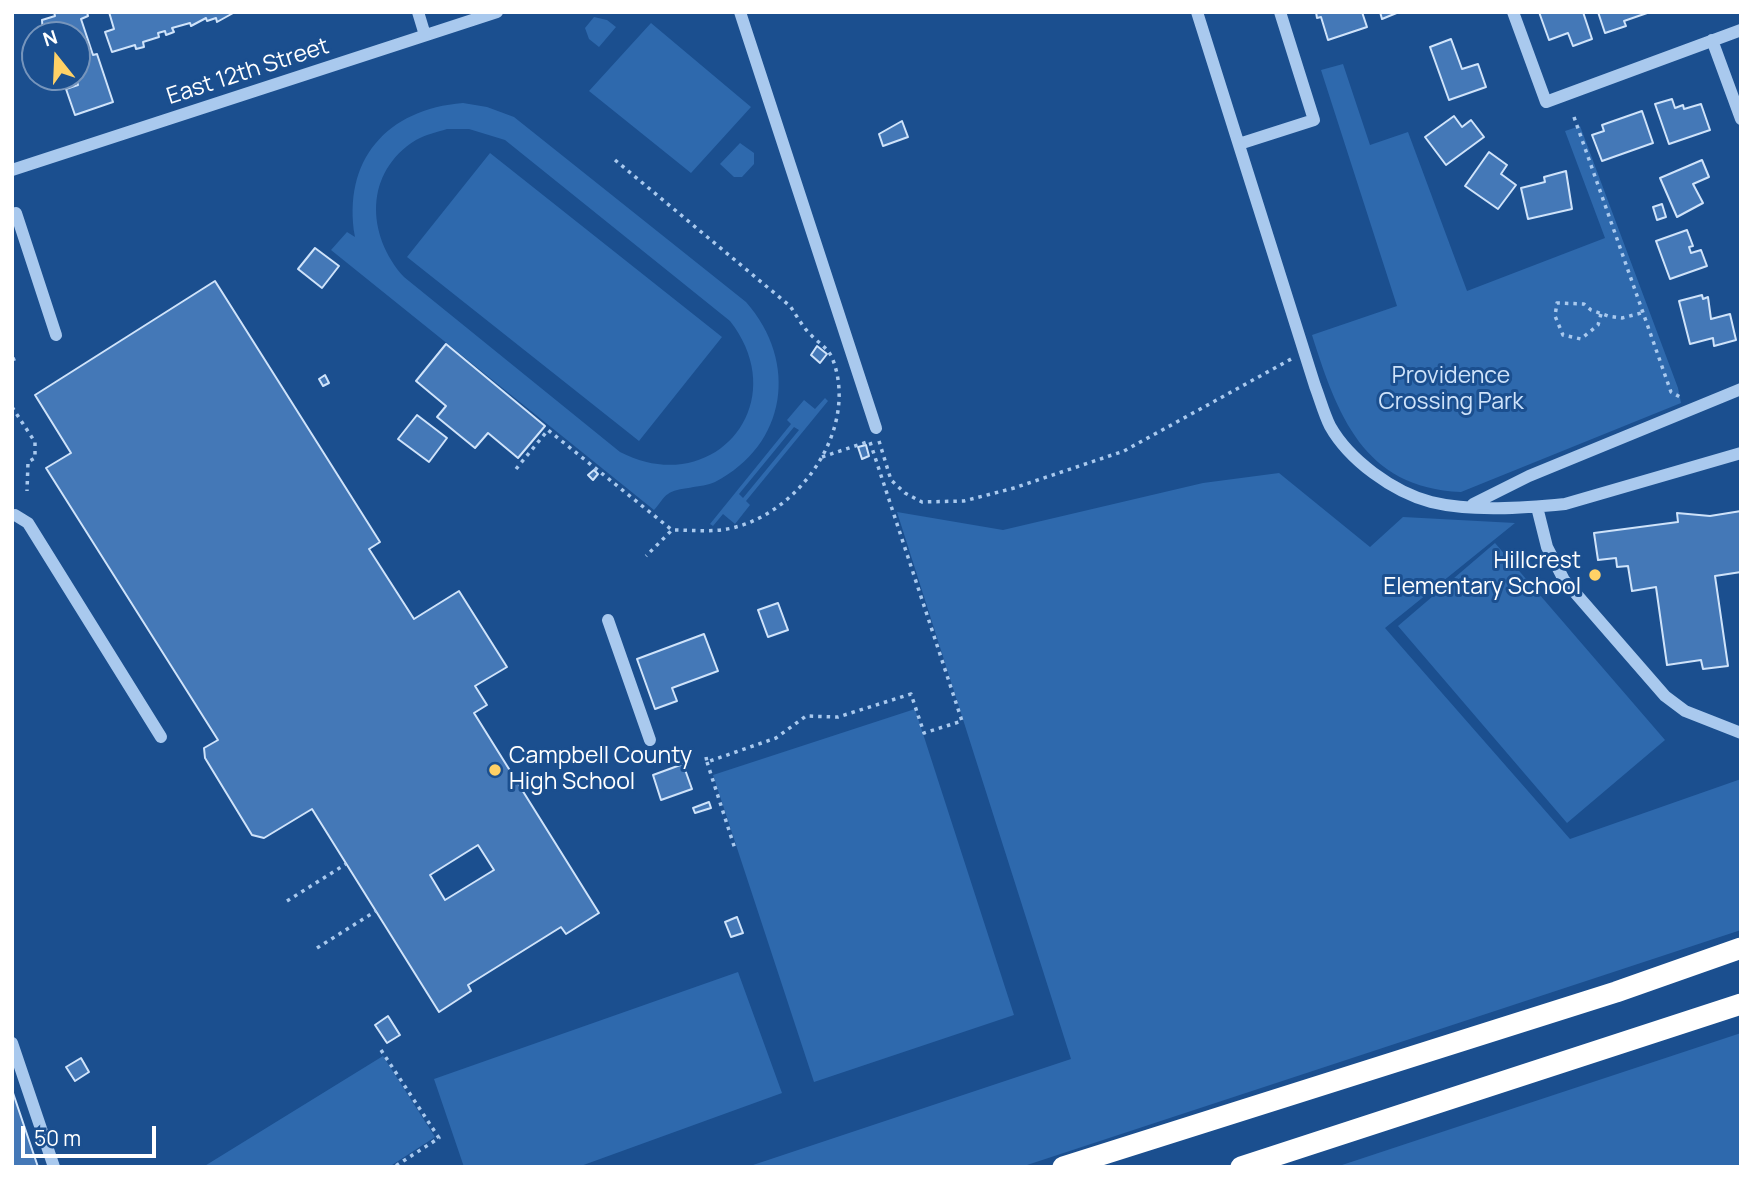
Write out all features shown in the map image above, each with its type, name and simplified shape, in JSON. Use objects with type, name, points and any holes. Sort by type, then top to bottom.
[{"type":"highway","points":[[1063,1167],[1616,992],[1741,948]]},
{"type":"highway","points":[[1241,1167],[1741,1004]]},
{"type":"street","points":[[418,12],[425,35]]},
{"type":"street","name":"East 12th Street","points":[[12,170],[497,12]]},
{"type":"street","points":[[740,12],[871,428]]},
{"type":"street","points":[[1197,12],[1304,352],[1331,427],[1360,462],[1394,486],[1431,502],[1469,506],[1537,507],[1565,504],[1741,453]]},
{"type":"street","points":[[1239,144],[1314,120],[1280,12]]},
{"type":"street","points":[[1513,12],[1546,102],[1741,30]]},
{"type":"street","points":[[1712,40],[1741,119]]},
{"type":"street","points":[[16,213],[57,335]]},
{"type":"street","points":[[1469,506],[1529,475],[1741,388]]},
{"type":"street","points":[[1537,507],[1547,547],[1564,580],[1665,696],[1685,711],[1741,733]]},
{"type":"street","points":[[15,515],[29,523],[161,737]]},
{"type":"street","points":[[608,620],[650,740]]},
{"type":"street","points":[[12,1043],[54,1167]]},
{"type":"path","points":[[1574,117],[1671,392],[1684,400]]},
{"type":"path","points":[[516,469],[548,430],[672,530],[713,531],[758,519],[778,507],[794,492],[821,458],[835,429],[841,407],[840,386],[832,358],[824,345],[811,336],[790,306],[615,160]]},
{"type":"path","points":[[1601,314],[1598,325],[1581,339],[1563,335],[1555,316],[1557,303],[1576,302],[1601,314],[1622,318],[1645,312]]},
{"type":"path","points":[[871,428],[891,480],[905,493],[922,502],[964,501],[1014,488],[1124,451],[1304,352]]},
{"type":"path","points":[[12,407],[35,442],[35,458],[28,462],[27,491]]},
{"type":"path","points":[[735,849],[706,759],[776,738],[806,716],[838,717],[911,694],[924,733],[962,721],[870,441],[871,428]]},
{"type":"path","points":[[821,458],[870,441]]},
{"type":"path","points":[[646,556],[672,530]]},
{"type":"path","points":[[287,901],[346,864]]},
{"type":"path","points":[[317,948],[376,911]]},
{"type":"path","points":[[380,1050],[439,1138],[394,1167]]},
{"type":"green space","points":[[594,17],[607,20],[616,27],[599,47],[589,39],[585,28]]},
{"type":"green space","points":[[651,23],[751,107],[691,173],[589,91]]},
{"type":"green space","name":"Providence Crossing Park","points":[[1343,64],[1370,145],[1408,132],[1467,291],[1605,238],[1565,131],[1580,126],[1678,388],[1681,403],[1461,492],[1427,487],[1400,477],[1377,461],[1359,442],[1344,418],[1312,335],[1397,306],[1321,70]]},
{"type":"green space","points":[[463,103],[487,107],[514,117],[746,302],[763,325],[774,350],[778,376],[777,401],[770,425],[758,447],[739,466],[715,482],[672,492],[664,497],[654,510],[331,250],[347,232],[355,237],[353,209],[356,184],[363,162],[376,143],[392,128],[412,116],[436,107]],"holes":[[[447,129],[469,129],[505,140],[730,321],[748,352],[753,383],[748,412],[734,436],[713,454],[686,463],[654,464],[620,452],[404,277],[391,260],[377,224],[376,205],[379,186],[387,169],[399,153],[420,138]]]},
{"type":"green space","points":[[740,143],[754,153],[754,164],[742,177],[734,177],[720,164]]},
{"type":"green space","points":[[490,153],[722,337],[639,441],[407,257]]},
{"type":"green space","points":[[825,398],[828,401],[746,501],[750,505],[735,524],[723,514],[713,526],[710,524],[791,424],[787,420],[804,400],[815,409]],"holes":[[[794,427],[799,430],[743,498],[739,494]]]},
{"type":"green space","points":[[1279,473],[1370,547],[1403,517],[1515,523],[1385,628],[1570,839],[1741,779],[1741,930],[1021,1167],[747,1167],[1071,1059],[897,512],[1003,530],[1203,483]]},
{"type":"green space","points":[[1495,543],[1665,740],[1567,823],[1398,626]]},
{"type":"green space","points":[[915,709],[1014,1015],[814,1082],[713,775]]},
{"type":"green space","points":[[738,972],[782,1093],[578,1167],[464,1167],[434,1079]]},
{"type":"green space","points":[[1741,1033],[1741,1166],[1336,1167]]},
{"type":"green space","points":[[383,1056],[435,1137],[389,1167],[203,1167]]},
{"type":"building","points":[[54,12],[87,12],[88,16],[82,21],[42,21],[55,16]]},
{"type":"building","points":[[109,12],[235,12],[217,22],[216,18],[207,21],[206,18],[191,26],[190,23],[172,28],[174,32],[166,35],[165,31],[158,33],[159,37],[143,42],[144,47],[136,49],[135,45],[112,52],[105,32],[114,29]]},
{"type":"building","points":[[1316,12],[1362,12],[1367,27],[1328,40],[1321,17],[1317,18]]},
{"type":"building","points":[[1380,12],[1399,12],[1382,19]]},
{"type":"building","points":[[1539,12],[1583,12],[1592,39],[1573,46],[1568,33],[1549,40]]},
{"type":"building","points":[[1598,12],[1650,12],[1624,21],[1626,26],[1605,33]]},
{"type":"building","points":[[1451,39],[1462,69],[1478,64],[1486,87],[1449,100],[1430,47]]},
{"type":"building","points":[[91,49],[93,55],[97,54],[113,102],[75,115],[67,91],[91,91]]},
{"type":"building","points":[[1672,99],[1675,108],[1683,105],[1684,109],[1701,104],[1710,130],[1669,144],[1655,104]]},
{"type":"building","points":[[1642,111],[1653,143],[1602,161],[1592,135],[1604,131],[1602,125]]},
{"type":"building","points":[[1454,116],[1462,127],[1471,120],[1484,137],[1446,165],[1425,137]]},
{"type":"building","points":[[902,121],[908,137],[883,146],[879,134]]},
{"type":"building","points":[[1489,152],[1507,165],[1501,174],[1516,185],[1498,209],[1465,186]]},
{"type":"building","points":[[1702,160],[1709,177],[1693,184],[1703,203],[1677,217],[1660,178]]},
{"type":"building","points":[[1566,171],[1572,209],[1528,219],[1521,188],[1545,182],[1544,177]]},
{"type":"building","points":[[1662,204],[1666,217],[1657,220],[1653,207]]},
{"type":"building","points":[[1687,230],[1693,246],[1689,247],[1691,253],[1701,250],[1707,266],[1670,279],[1656,241]]},
{"type":"building","points":[[315,248],[339,266],[322,288],[298,269]]},
{"type":"building","points":[[215,281],[380,542],[369,549],[414,619],[459,591],[507,667],[475,686],[487,705],[474,713],[599,913],[566,934],[561,927],[468,985],[471,991],[439,1012],[312,809],[264,838],[252,835],[205,758],[204,748],[218,740],[46,468],[71,453],[35,395]],"holes":[[[478,845],[494,870],[445,900],[430,875]]]},
{"type":"building","points":[[1702,295],[1703,299],[1708,297],[1711,319],[1730,314],[1736,340],[1714,346],[1713,338],[1690,344],[1679,301]]},
{"type":"building","points":[[446,344],[545,426],[518,458],[488,433],[475,448],[437,417],[446,406],[416,381]]},
{"type":"building","points":[[817,346],[827,354],[820,363],[811,355]]},
{"type":"building","points":[[325,375],[329,383],[323,386],[319,379]]},
{"type":"building","points":[[417,415],[447,438],[429,462],[398,439]]},
{"type":"building","points":[[866,445],[869,456],[862,459],[858,447]]},
{"type":"building","points":[[594,470],[598,474],[593,480],[588,475]]},
{"type":"building","points":[[1741,511],[1741,572],[1715,576],[1728,666],[1703,669],[1701,660],[1667,665],[1656,587],[1632,591],[1628,566],[1617,567],[1616,558],[1598,560],[1594,533],[1678,522],[1677,513],[1710,516]]},
{"type":"building","points":[[778,603],[788,630],[768,637],[758,610]]},
{"type":"building","points":[[704,634],[718,671],[672,688],[677,701],[655,709],[637,659]]},
{"type":"building","points":[[683,764],[692,789],[661,800],[653,775]]},
{"type":"building","points":[[709,802],[711,808],[695,813],[693,808]]},
{"type":"building","points":[[737,917],[743,933],[731,937],[725,922]]},
{"type":"building","points":[[388,1016],[400,1035],[387,1043],[375,1025]]},
{"type":"building","points":[[81,1058],[89,1072],[75,1081],[66,1067]]},
{"type":"building","points":[[12,1090],[38,1167],[12,1167]]},
{"type":"place","name":"Hillcrest Elementary School","points":[[1595,575]]},
{"type":"place","name":"Campbell County High School","points":[[495,770]]}]
